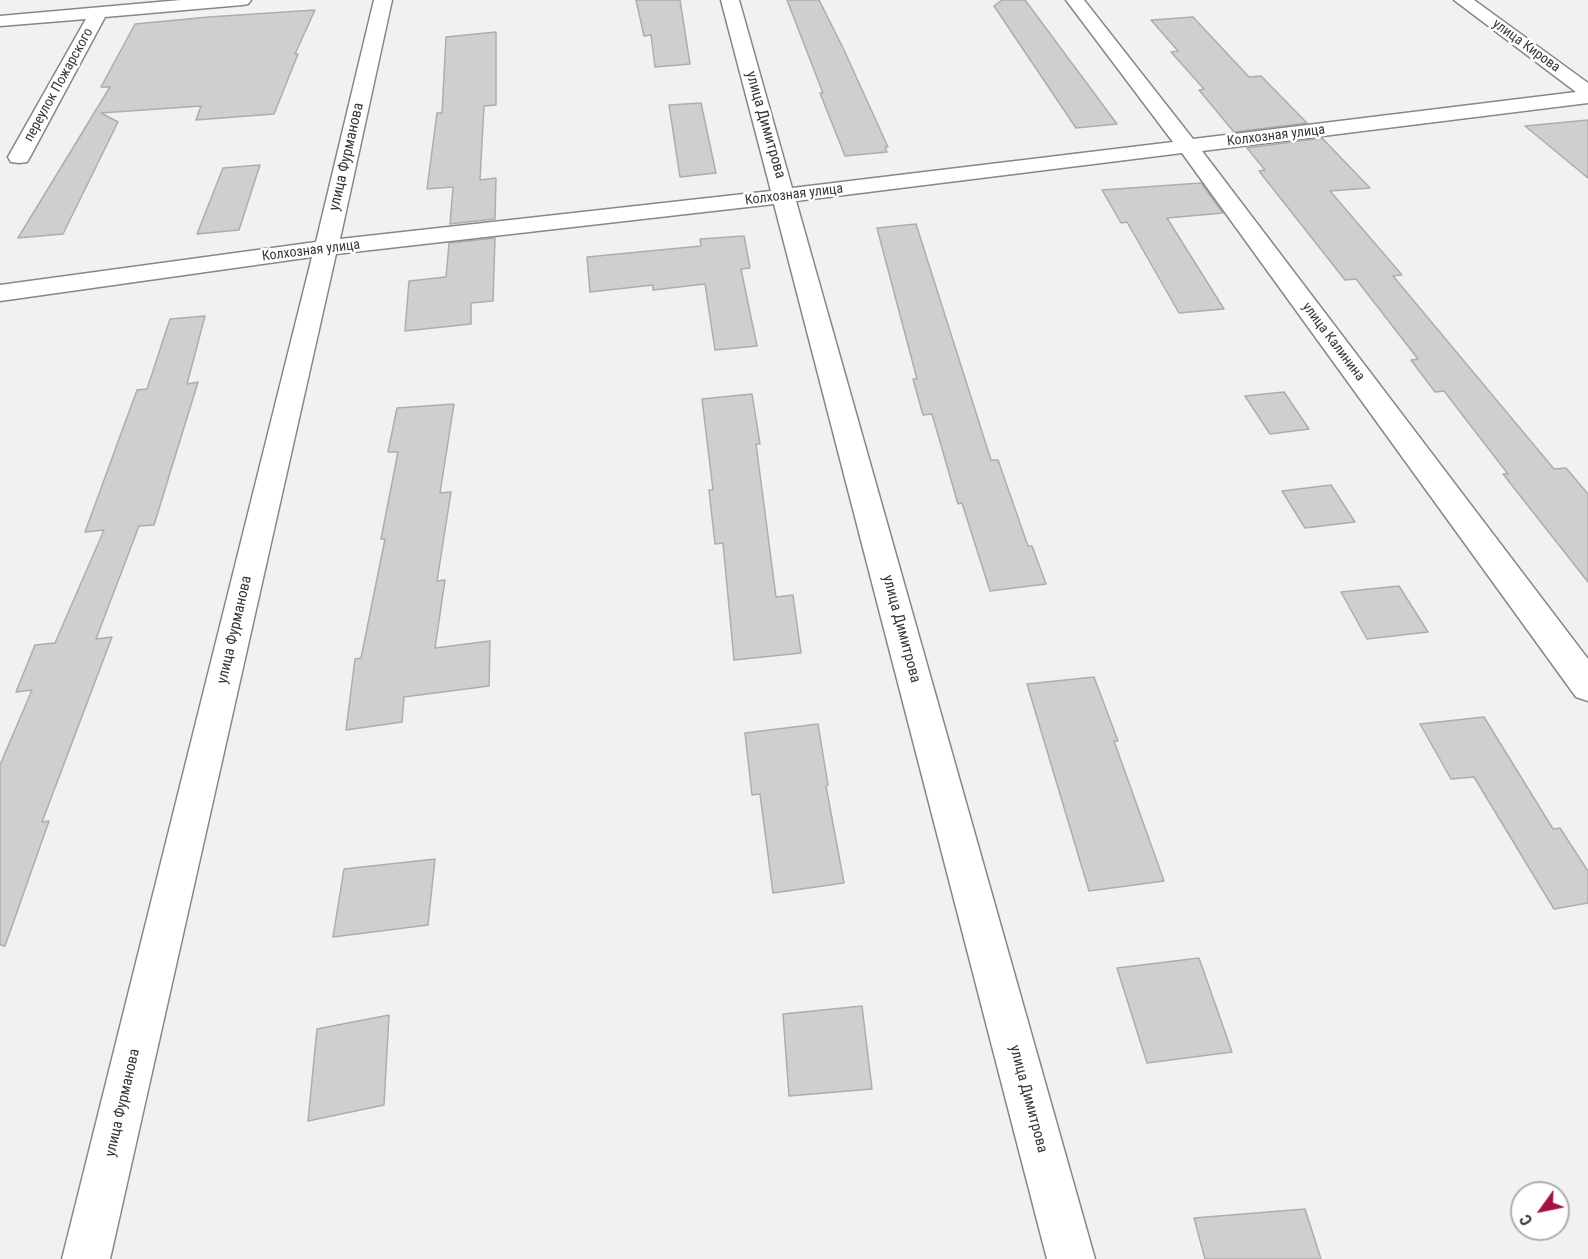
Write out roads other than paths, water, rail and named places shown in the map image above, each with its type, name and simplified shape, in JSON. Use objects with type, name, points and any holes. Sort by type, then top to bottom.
[{"type":"street","points":[[0,21],[242,0]]},
{"type":"street","name":"улица Фурманова","points":[[86,1259],[326,248],[382,0]]},
{"type":"street","name":"улица Димитрова","points":[[730,0],[785,196],[1071,1259]]},
{"type":"street","name":"улица Калинина","points":[[1075,0],[1188,147],[1588,686]]},
{"type":"street","name":"улица Кирова","points":[[1463,0],[1588,92]]},
{"type":"street","name":"переулок Пожарского","points":[[19,158],[98,13]]},
{"type":"street","name":"Колхозная улица","points":[[0,293],[326,248],[785,196],[1588,97]]}]
